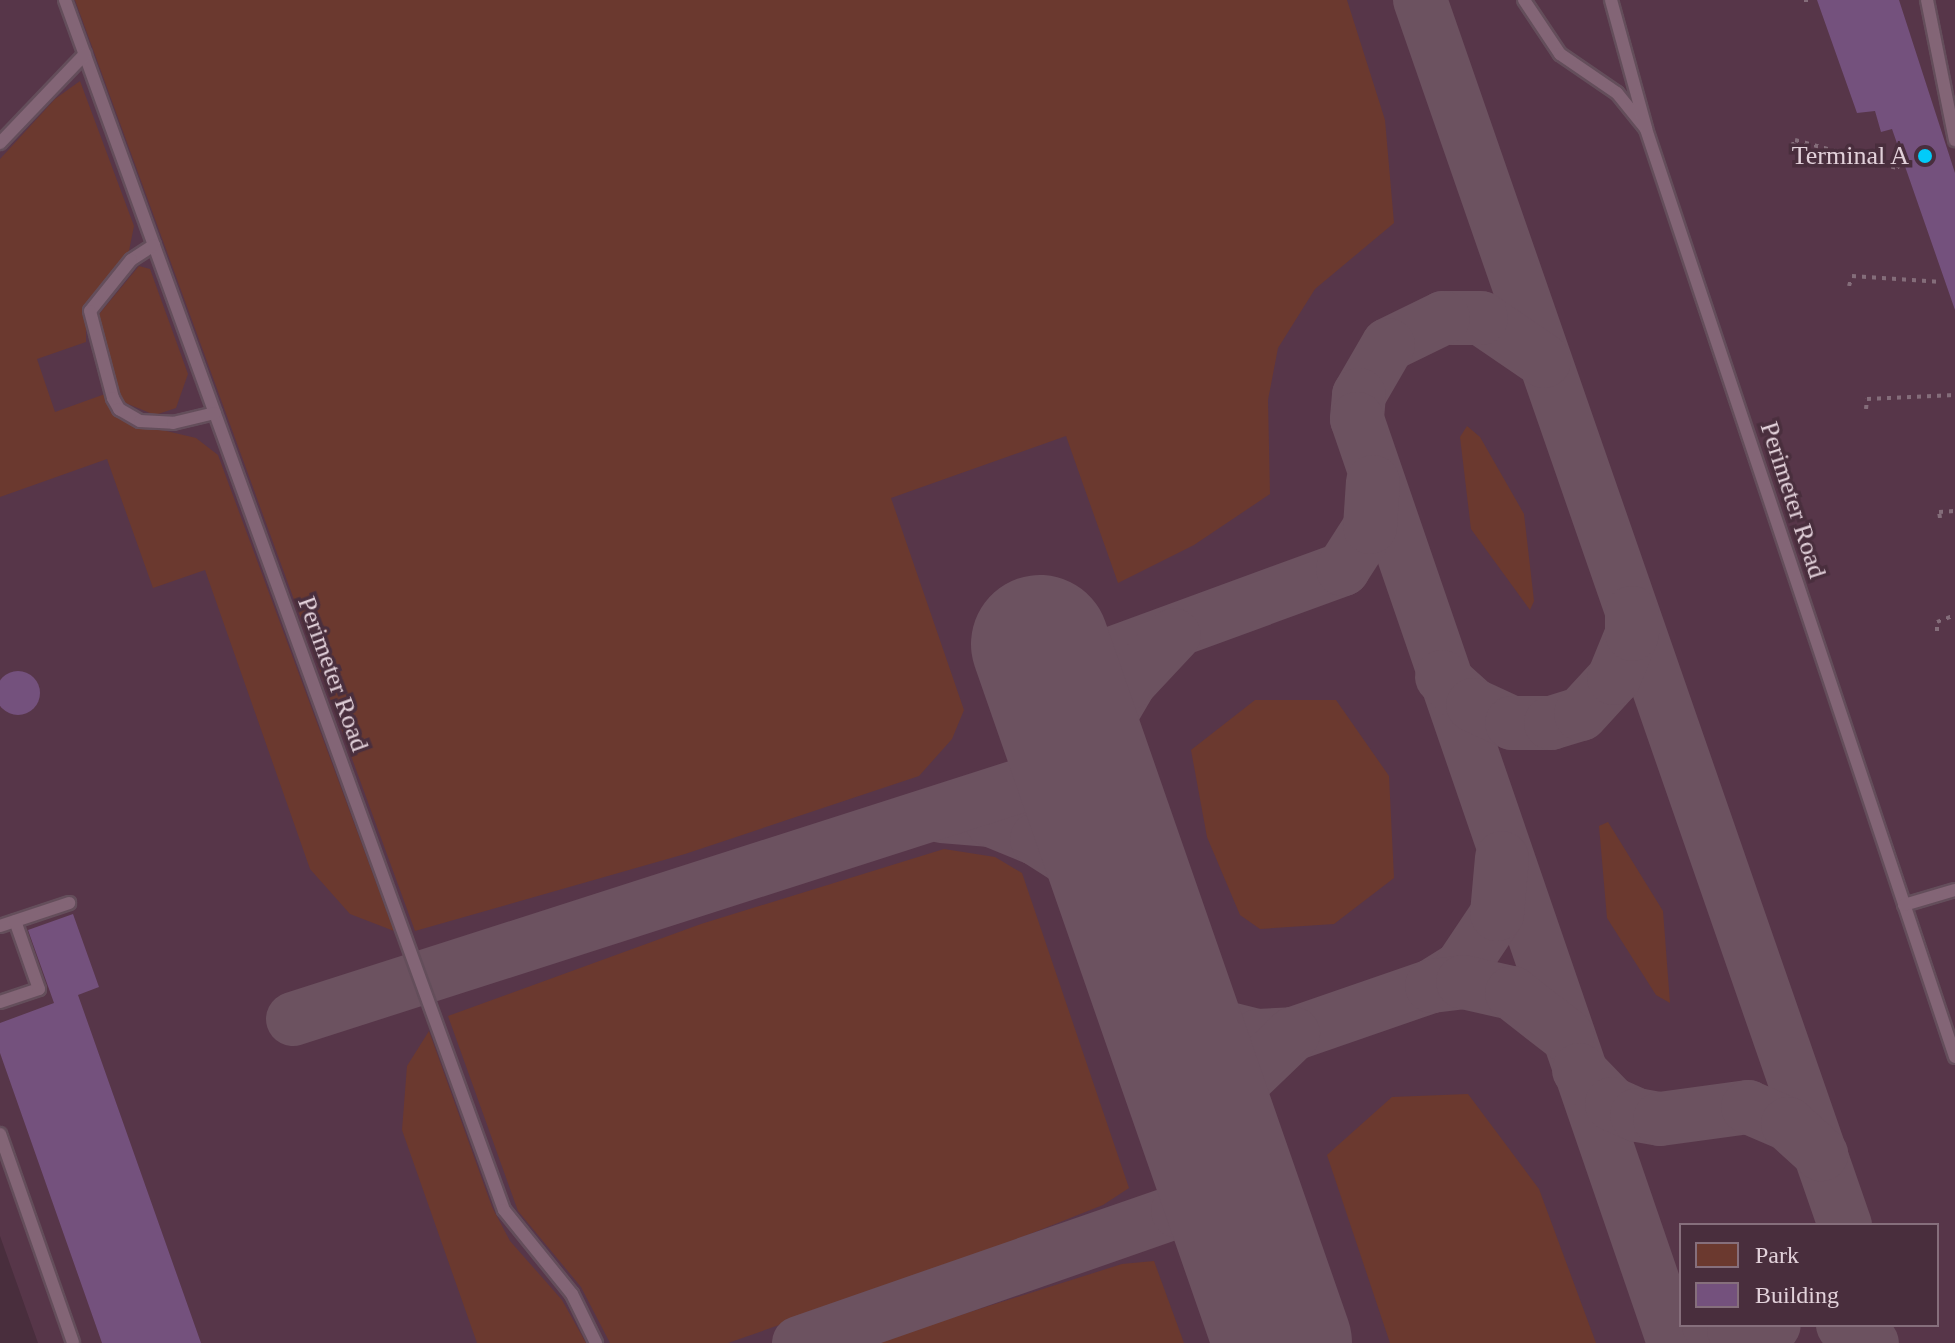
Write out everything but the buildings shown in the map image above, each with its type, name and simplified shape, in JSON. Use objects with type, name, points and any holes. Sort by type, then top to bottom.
[{"type":"lane","name":"Perimeter Road","points":[[65,0],[504,1210],[572,1294],[596,1343]]},
{"type":"lane","name":"Perimeter Road","points":[[1524,0],[1560,54],[1617,93],[1646,129],[1955,1057]]},
{"type":"lane","points":[[1611,0],[1646,129]]},
{"type":"lane","points":[[1927,0],[1955,140]]},
{"type":"lane","points":[[1,136],[85,54]]},
{"type":"lane","points":[[154,245],[131,260],[90,311],[113,398],[119,409],[140,421],[173,423],[215,413]]},
{"type":"lane","points":[[1904,905],[1955,890]]},
{"type":"lane","points":[[0,926],[69,903]]},
{"type":"lane","points":[[0,1002],[39,989],[15,921]]},
{"type":"lane","points":[[0,1134],[73,1343]]},
{"type":"path","points":[[1804,0],[1813,0]]},
{"type":"path","points":[[1792,146],[1795,140],[1897,168],[1902,161]]},
{"type":"path","points":[[1849,286],[1852,276],[1942,282]]},
{"type":"path","points":[[1866,409],[1867,399],[1955,395]]},
{"type":"path","points":[[1940,518],[1939,512],[1955,511]]},
{"type":"path","points":[[1937,631],[1937,622],[1955,615]]},
{"type":"shaded area","points":[[0,0],[1955,0],[1955,1343],[38,1343],[0,1236]]},
{"type":"green space","points":[[75,0],[1347,0],[1385,120],[1394,223],[1315,289],[1278,348],[1268,400],[1270,494],[1194,545],[1118,583],[1066,436],[891,498],[964,710],[952,739],[919,776],[685,854],[415,931]]},
{"type":"green space","points":[[80,81],[134,226],[129,251],[86,304],[86,342],[37,359],[55,412],[105,394],[124,421],[196,438],[218,455],[394,931],[350,914],[310,869],[205,570],[153,588],[107,459],[0,497],[0,159],[55,99]]},
{"type":"green space","points":[[139,266],[150,269],[188,374],[176,408],[155,415],[123,402],[95,319]]},
{"type":"green space","points":[[1467,426],[1480,437],[1524,514],[1534,601],[1530,610],[1471,529],[1460,437]]},
{"type":"green space","points":[[1255,700],[1336,700],[1389,776],[1394,878],[1334,924],[1260,929],[1240,915],[1207,837],[1191,750]]},
{"type":"green space","points":[[1608,822],[1663,911],[1670,1003],[1656,995],[1607,918],[1599,826]]},
{"type":"green space","points":[[944,849],[995,857],[1022,873],[1129,1188],[1103,1205],[959,1262],[728,1343],[610,1343],[581,1287],[518,1211],[448,1016],[701,924]]},
{"type":"green space","points":[[429,1031],[492,1207],[510,1241],[562,1300],[586,1343],[477,1343],[402,1130],[407,1066]]},
{"type":"green space","points":[[1468,1094],[1539,1189],[1596,1343],[1390,1343],[1327,1155],[1392,1097]]},
{"type":"green space","points":[[1154,1261],[1184,1343],[872,1343],[1122,1264]]},
{"type":"taxiway","points":[[1420,0],[1844,1223]]},
{"type":"taxiway","points":[[1544,361],[1481,318],[1443,318],[1388,345],[1359,395],[1357,419],[1674,1343]]},
{"type":"taxiway","points":[[1051,676],[1343,569],[1370,527],[1373,482]]},
{"type":"taxiway","points":[[1442,677],[1473,705],[1512,723],[1551,723],[1581,714],[1614,678],[1632,634],[1632,613]]},
{"type":"taxiway","points":[[1095,801],[1095,763],[1106,723],[1130,682],[1174,635]]},
{"type":"taxiway","points":[[293,1019],[1082,766]]},
{"type":"taxiway","points":[[942,816],[991,820],[1037,839],[1098,878],[1135,917]]},
{"type":"taxiway","points":[[1154,971],[1181,1000],[1225,1028],[1258,1036],[1293,1034],[1432,986],[1461,968],[1497,914],[1502,858]]},
{"type":"taxiway","points":[[1432,986],[1463,982],[1512,993],[1567,1036]]},
{"type":"taxiway","points":[[1224,1174],[1229,1111],[1242,1083],[1293,1034]]},
{"type":"taxiway","points":[[1579,1070],[1612,1104],[1637,1115],[1660,1119],[1748,1107],[1788,1124],[1821,1154]]},
{"type":"taxiway","points":[[799,1343],[1178,1211],[1207,1212],[1225,1220],[1258,1270]]},
{"type":"taxiway","points":[[1719,1327],[1734,1330],[1758,1327]]},
{"type":"taxiway","points":[[1846,1327],[1872,1343]]},
{"type":"runway","points":[[1040,644],[1283,1343]]},
{"type":"place","name":"Terminal A","points":[[1925,156]]}]
